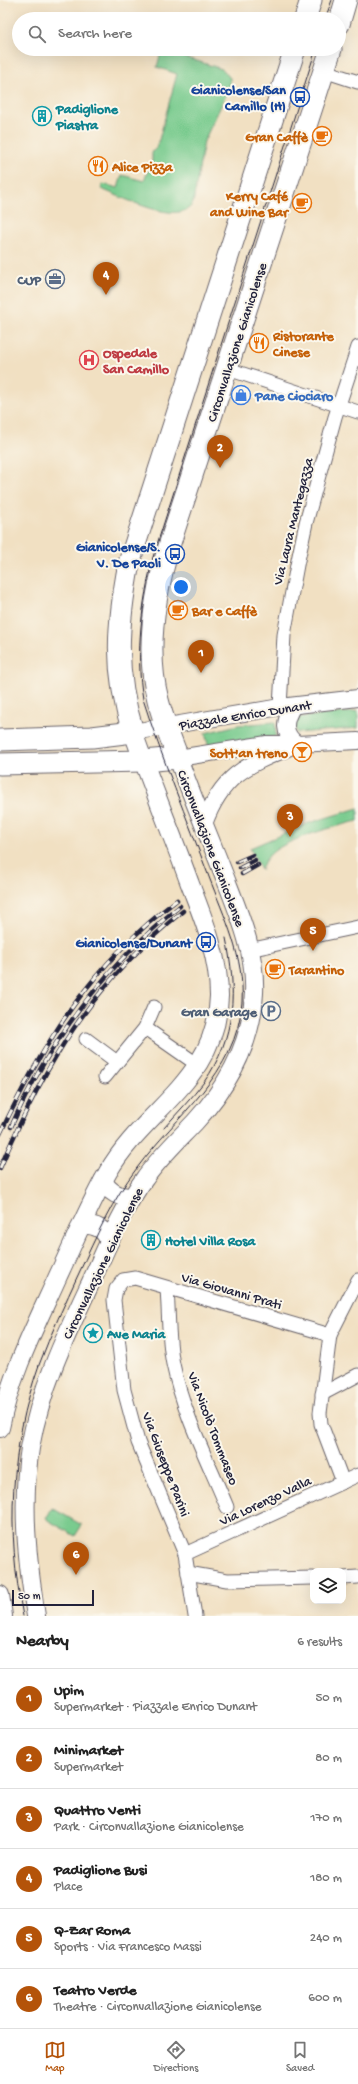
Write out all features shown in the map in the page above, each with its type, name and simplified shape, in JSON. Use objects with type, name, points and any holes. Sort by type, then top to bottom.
[{"type":"main road","points":[[307,12],[311,0]]},
{"type":"main road","points":[[342,12],[346,0]]},
{"type":"main road","points":[[0,1428],[10,1392],[27,1346],[81,1225],[103,1181],[121,1153],[183,1085],[198,1065],[208,1046],[216,1020],[219,995],[216,965],[202,915],[143,761],[133,732],[122,690],[119,662],[120,622],[129,563],[293,56]]},
{"type":"main road","name":"Circonvallazione Gianicolense","points":[[36,1616],[29,1570],[26,1530],[27,1476],[31,1441],[42,1400],[55,1363],[109,1242],[132,1197],[152,1169],[211,1102],[237,1062],[246,1040],[253,1012],[254,981],[249,950],[237,908],[178,758],[158,699],[153,666],[154,621],[158,587],[170,543],[228,370],[329,56]]},
{"type":"main road","points":[[0,740],[92,737],[133,732]]},
{"type":"main road","points":[[0,764],[143,761],[178,758]]},
{"type":"main road","points":[[103,1181],[108,1188],[118,1195],[132,1197]]},
{"type":"main road","points":[[81,1225],[93,1226],[100,1229],[106,1234],[109,1242]]},
{"type":"main road","points":[[0,1595],[3,1616]]},
{"type":"street","points":[[324,71],[358,82]]},
{"type":"street","name":"Via Laura Mantegazza","points":[[287,706],[286,619],[306,522],[339,406],[358,347]]},
{"type":"street","points":[[228,370],[358,412]]},
{"type":"street","name":"Piazzale Enrico Dunant","points":[[133,732],[287,706],[358,698]]},
{"type":"street","points":[[287,706],[286,729],[289,736],[297,744]]},
{"type":"street","points":[[178,758],[267,744],[358,741]]},
{"type":"street","points":[[204,824],[217,794],[238,773],[261,759],[297,744]]},
{"type":"street","points":[[249,950],[358,927]]},
{"type":"street","points":[[105,1077],[145,1028],[154,1007]]},
{"type":"street","points":[[145,1028],[198,1065]]},
{"type":"street","points":[[86,1039],[117,1062]]},
{"type":"street","name":"Via Giovanni Prati","points":[[126,1279],[134,1278],[330,1335]]},
{"type":"street","name":"Via Giuseppe Parini","points":[[126,1279],[116,1289],[114,1300],[124,1390],[138,1442],[185,1554],[195,1616]]},
{"type":"street","points":[[342,1482],[320,1420],[322,1394],[330,1335],[358,1280]]},
{"type":"street","name":"Via Nicolò Tommaseo","points":[[168,1288],[170,1346],[177,1381],[192,1423],[227,1507]]},
{"type":"street","points":[[322,1394],[358,1375]]},
{"type":"street","name":"Via Lorenzo Valla","points":[[185,1554],[358,1475]]},
{"type":"street","points":[[188,1573],[227,1580],[310,1578]]},
{"type":"street","points":[[346,1578],[358,1577]]},
{"type":"green space","points":[[160,56],[182,56],[222,69],[230,78],[230,87],[204,141],[193,203],[186,210],[176,212],[150,208],[101,189],[103,184],[118,188],[122,175],[144,181],[152,161],[152,152],[157,147],[177,74],[157,67]]},
{"type":"green space","points":[[358,711],[358,728],[297,733],[293,723],[294,718]]},
{"type":"green space","points":[[275,722],[276,736],[209,748],[205,733],[238,725]]},
{"type":"green space","points":[[358,808],[358,821],[314,833],[290,842],[273,852],[264,863],[261,870],[250,848],[309,823]]},
{"type":"green space","points":[[52,1508],[82,1525],[75,1536],[46,1519]]},
{"type":"tram line","points":[[328,12],[332,0]]},
{"type":"tram line","points":[[23,1616],[14,1552],[14,1489],[22,1427],[29,1396],[39,1365],[53,1330],[98,1232],[112,1206],[137,1168],[202,1092],[217,1072],[229,1051],[238,1028],[242,1002],[242,986],[237,954],[227,922],[166,766],[143,699],[140,664],[141,628],[153,557],[314,56]]},
{"type":"tram line","points":[[164,1128],[204,1082],[215,1065],[228,1030],[231,1013],[232,976],[226,938]]},
{"type":"railway","points":[[237,862],[253,855]]},
{"type":"railway","points":[[240,868],[255,860]]},
{"type":"railway","points":[[242,874],[258,865]]},
{"type":"railway","points":[[0,1134],[35,1066],[74,1005],[95,977],[120,950],[177,900]]},
{"type":"railway","points":[[11,1127],[43,1064],[82,1006],[127,953],[180,906]]},
{"type":"railway","points":[[0,1168],[35,1094],[74,1028],[122,967],[183,911]]},
{"type":"place","name":"Gianicolense/San Camillo (H)","points":[[300,97]]},
{"type":"place","name":"Padiglione Piastra","points":[[42,116]]},
{"type":"place","name":"Gran Caffè","points":[[322,136]]},
{"type":"place","name":"Alice Pizza","points":[[98,166]]},
{"type":"place","name":"Kerry Café and Wine Bar","points":[[302,203]]},
{"type":"place","name":"CUP","points":[[55,279]]},
{"type":"place","name":"Padiglione Busi","points":[[106,295]]},
{"type":"place","name":"Ristorante Cinese","points":[[259,343]]},
{"type":"place","name":"Ospedale San Camillo","points":[[89,360]]},
{"type":"place","name":"Pane Ciociaro","points":[[241,395]]},
{"type":"place","name":"Minimarket","points":[[220,468]]},
{"type":"place","name":"Gianicolense/S. V. De Paoli","points":[[175,554]]},
{"type":"place","name":"Bar e Caffè","points":[[178,610]]},
{"type":"place","name":"Upim","points":[[201,673]]},
{"type":"place","name":"Sott'an treno","points":[[302,752]]},
{"type":"place","name":"Quattro Venti","points":[[290,837]]},
{"type":"place","name":"Gianicolense/Dunant","points":[[206,942]]},
{"type":"place","name":"Q-Zar Roma","points":[[313,951]]},
{"type":"place","name":"Tarantino","points":[[275,969]]},
{"type":"place","name":"Gran Garage","points":[[271,1011]]},
{"type":"place","name":"Hotel Villa Rosa","points":[[151,1240]]},
{"type":"place","name":"Ave Maria","points":[[93,1333]]},
{"type":"place","name":"Teatro Verde","points":[[76,1575]]}]
